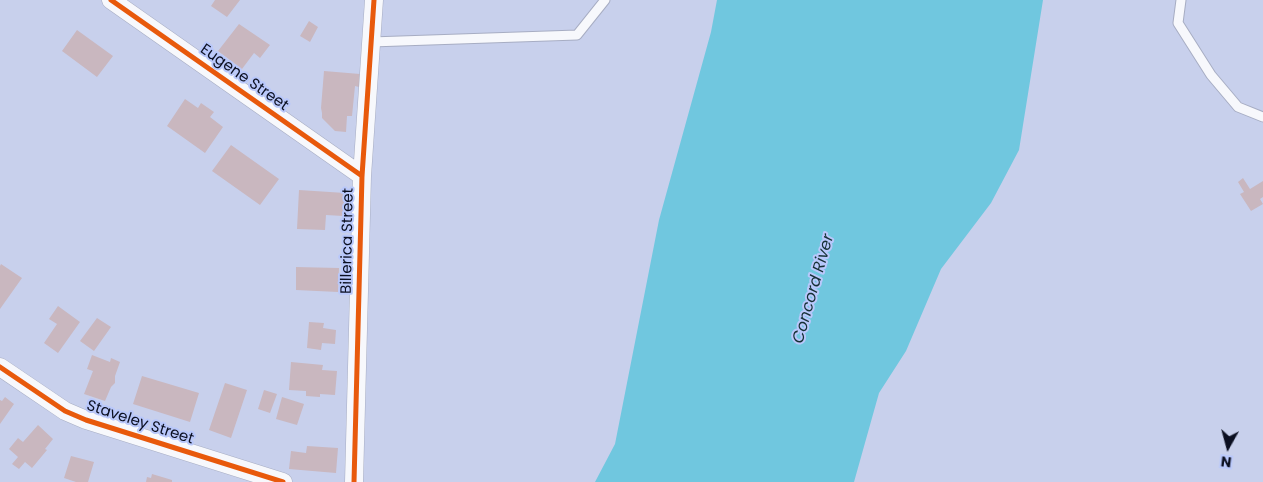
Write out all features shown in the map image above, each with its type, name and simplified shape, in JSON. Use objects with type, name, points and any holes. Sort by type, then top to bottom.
[{"type":"street","name":"Eugene Street","points":[[111,0],[362,176]]},
{"type":"street","name":"Billerica Street","points":[[354,482],[362,176],[374,0]]},
{"type":"street","name":"Staveley Street","points":[[0,366],[65,411],[86,420],[283,482]]},
{"type":"lane","points":[[371,42],[577,35],[605,0]]},
{"type":"lane","points":[[1181,0],[1178,23],[1211,75],[1238,107],[1263,117]]},
{"type":"water","name":"Concord River","points":[[717,0],[1043,0],[1019,150],[991,203],[941,269],[906,351],[879,393],[854,482],[595,482],[615,444],[659,220],[711,32]]},
{"type":"building","points":[[215,0],[240,0],[227,17],[211,6]]},
{"type":"building","points":[[309,21],[318,27],[310,42],[300,36]]},
{"type":"building","points":[[239,24],[270,45],[260,58],[254,53],[242,69],[218,51]]},
{"type":"building","points":[[77,30],[113,56],[97,77],[62,51]]},
{"type":"building","points":[[324,71],[360,74],[359,87],[355,86],[352,116],[347,116],[346,132],[335,131],[322,118]]},
{"type":"building","points":[[185,99],[198,108],[201,103],[214,112],[210,117],[223,127],[205,153],[167,126]]},
{"type":"building","points":[[231,145],[279,179],[260,205],[212,171]]},
{"type":"building","points":[[1243,178],[1250,189],[1263,181],[1263,197],[1260,199],[1263,204],[1251,211],[1240,194],[1244,192],[1238,182]]},
{"type":"building","points":[[299,190],[345,193],[343,216],[326,215],[325,230],[297,229]]},
{"type":"building","points":[[1,264],[22,278],[0,309],[0,266]]},
{"type":"building","points":[[296,267],[339,268],[338,292],[296,290]]},
{"type":"building","points":[[58,306],[80,322],[58,353],[44,343],[57,324],[49,319]]},
{"type":"building","points":[[97,318],[111,327],[94,351],[80,341]]},
{"type":"building","points":[[309,322],[324,323],[323,328],[336,330],[335,344],[322,343],[321,350],[307,348]]},
{"type":"building","points":[[92,355],[110,362],[111,358],[120,362],[115,376],[115,383],[111,387],[105,401],[84,394],[93,371],[87,369]]},
{"type":"building","points":[[291,362],[323,365],[322,370],[337,371],[335,395],[320,394],[320,397],[306,396],[306,391],[289,390]]},
{"type":"building","points":[[142,376],[199,393],[190,422],[133,404]]},
{"type":"building","points":[[225,383],[247,390],[231,438],[209,430]]},
{"type":"building","points":[[264,390],[277,394],[270,413],[258,409]]},
{"type":"building","points":[[5,397],[14,404],[0,424],[0,400],[2,401]]},
{"type":"building","points":[[282,397],[304,404],[297,425],[276,419]]},
{"type":"building","points":[[38,425],[53,439],[45,449],[47,450],[32,468],[25,462],[19,469],[12,464],[18,457],[9,449],[18,438],[23,442]]},
{"type":"building","points":[[307,446],[338,448],[336,473],[289,469],[291,451],[306,453]]},
{"type":"building","points":[[71,456],[94,462],[88,482],[76,482],[64,478]]},
{"type":"building","points":[[152,474],[172,480],[172,482],[146,482],[147,477],[151,478]]},
{"type":"cycle path","points":[[111,0],[362,176]]},
{"type":"cycle path","points":[[354,482],[362,176],[374,0]]},
{"type":"cycle path","points":[[0,367],[65,411],[86,420],[283,482]]}]
